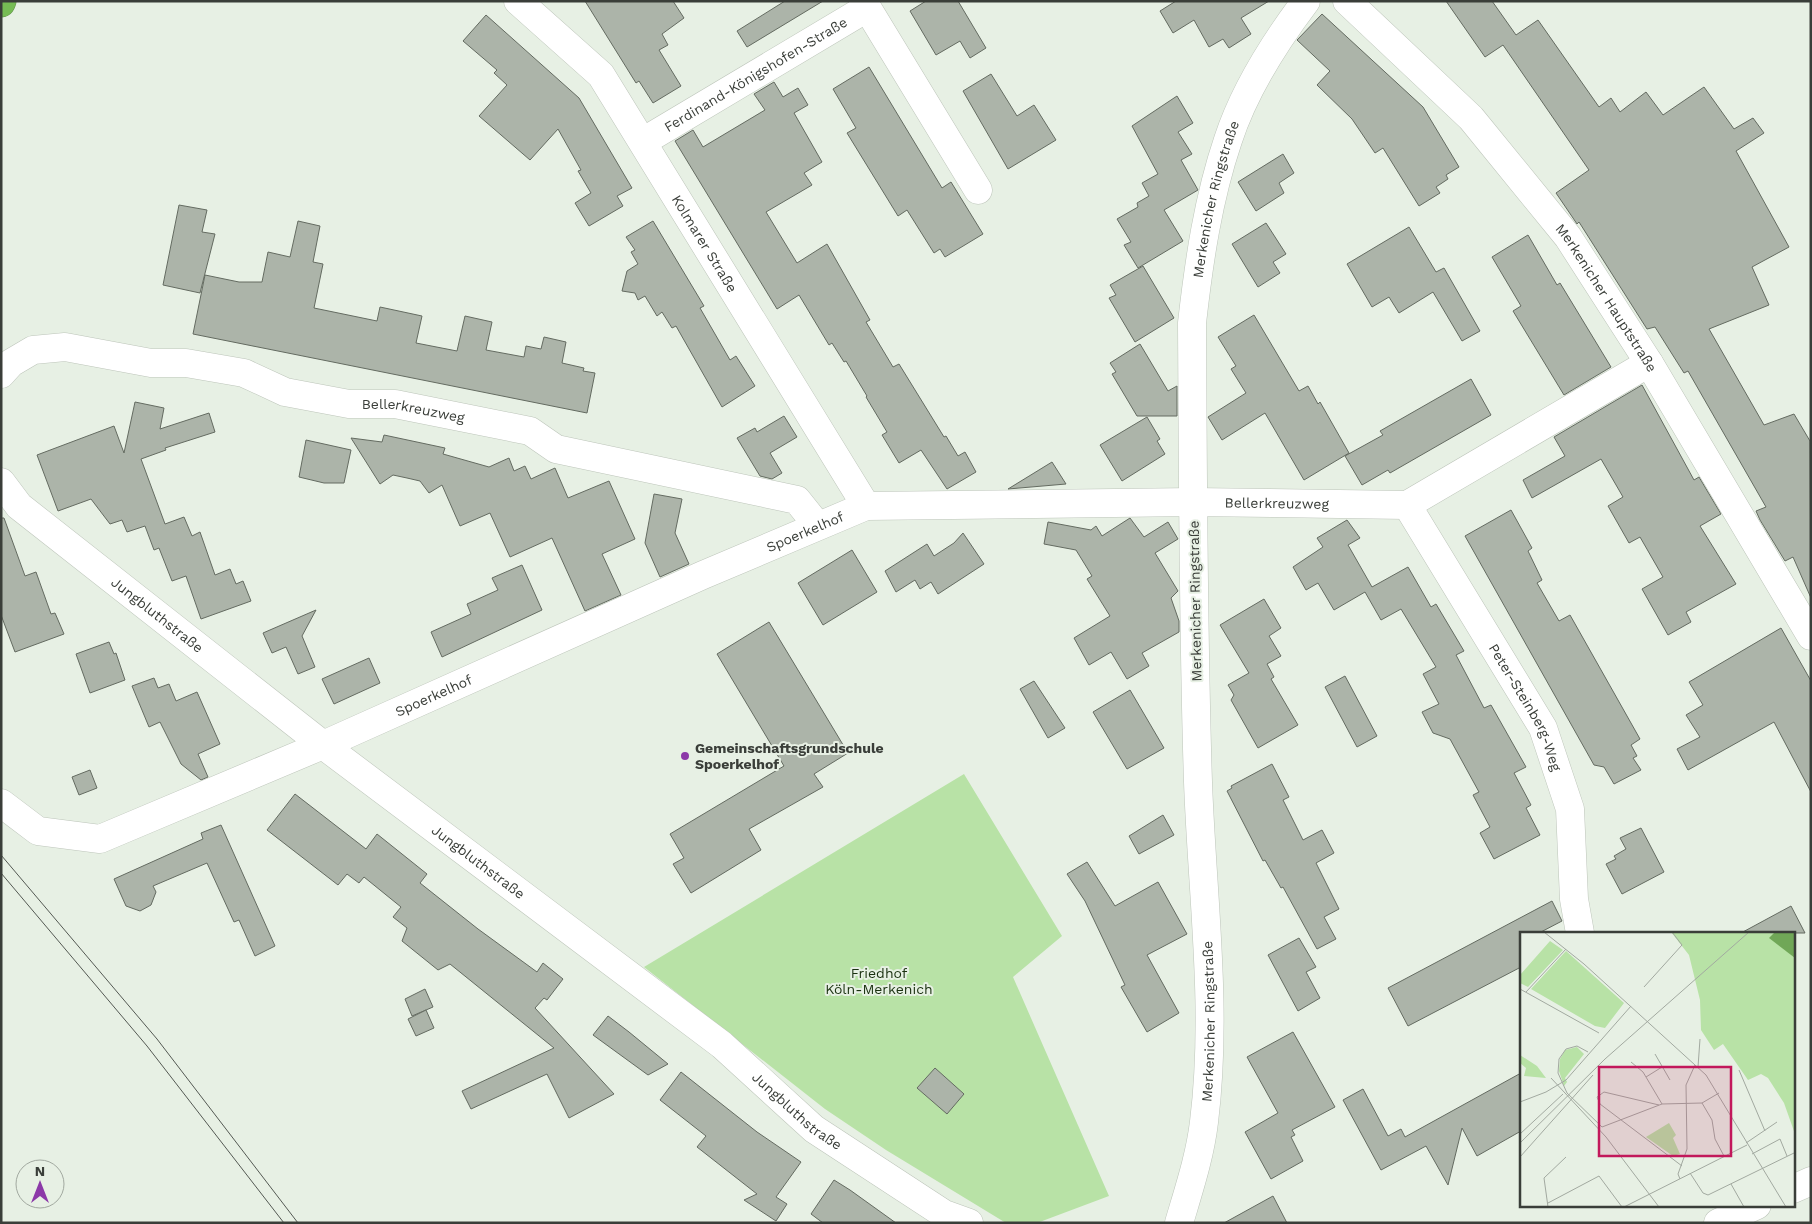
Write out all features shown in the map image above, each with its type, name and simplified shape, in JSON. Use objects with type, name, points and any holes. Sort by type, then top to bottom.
[{"type":"street","name":"Kolmarer Straße","points":[[518,1],[601,74],[644,141],[866,506]]},
{"type":"street","name":"Merkenicher Ringstraße","points":[[1179,1223],[1198,1161],[1204,1122],[1209,1055],[1209,988],[1198,782],[1192,323],[1200,257],[1218,173],[1228,139],[1243,104],[1270,55],[1306,1]]},
{"type":"street","name":"Merkenicher Hauptstraße","points":[[1351,2],[1470,118],[1568,236],[1649,363],[1811,636]]},
{"type":"street","name":"Ferdinand-Königshofen-Straße","points":[[644,141],[865,5],[978,190]]},
{"type":"street","name":"Bellerkreuzweg","points":[[1,374],[11,362],[33,350],[65,347],[151,362],[186,362],[244,373],[285,392],[349,404],[395,404],[530,431],[556,449],[797,500],[817,525]]},
{"type":"street","points":[[1407,505],[1649,363]]},
{"type":"street","name":"Jungbluthstraße","points":[[1,482],[19,506],[323,745],[722,1045],[814,1129],[944,1214],[969,1223]]},
{"type":"street","name":"Bellerkreuzweg","points":[[866,506],[1193,502],[1407,505]]},
{"type":"street","name":"Peter-Steinberg-Weg","points":[[1407,505],[1543,728],[1570,809],[1574,899],[1580,932]]},
{"type":"street","name":"Spoerkelhof","points":[[1,803],[38,831],[100,839],[323,745],[817,525],[866,506]]},
{"type":"street","points":[[1794,1189],[1811,1181]]},
{"type":"street","points":[[1710,1206],[1719,1223],[1755,1206]]},
{"type":"green space","name":"Friedhof Köln-Merkenich","points":[[964,774],[1062,936],[1013,977],[1109,1196],[1037,1223],[1006,1223],[886,1150],[825,1109],[644,967]]},
{"type":"building","points":[[585,1],[673,1],[684,18],[662,34],[668,45],[659,50],[681,86],[653,103],[639,81],[636,83]]},
{"type":"building","points":[[785,1],[823,1],[747,47],[737,31]]},
{"type":"building","points":[[926,1],[958,1],[986,48],[970,58],[960,41],[936,55],[910,11]]},
{"type":"building","points":[[1176,1],[1269,1],[1241,18],[1251,34],[1229,48],[1223,39],[1209,47],[1194,20],[1173,33],[1160,11]]},
{"type":"building","points":[[1446,1],[1492,1],[1516,35],[1538,20],[1599,107],[1611,98],[1620,112],[1646,92],[1663,115],[1704,87],[1734,129],[1753,118],[1764,133],[1736,151],[1789,247],[1752,267],[1769,305],[1709,329],[1764,425],[1794,414],[1810,441],[1811,598],[1793,557],[1785,561],[1760,520],[1756,511],[1766,507],[1688,371],[1684,373],[1655,327],[1647,329],[1579,222],[1577,224],[1556,193],[1589,170],[1503,45],[1485,57]]},
{"type":"building","points":[[1322,14],[1423,107],[1459,167],[1446,175],[1448,179],[1436,187],[1440,193],[1419,206],[1383,148],[1375,153],[1352,119],[1317,85],[1330,71],[1297,40]]},
{"type":"building","points":[[486,15],[579,98],[632,188],[617,196],[623,206],[589,226],[575,203],[591,193],[578,171],[581,170],[558,129],[530,160],[479,116],[507,85],[494,73],[497,70],[463,41]]},
{"type":"building","points":[[869,67],[942,188],[951,182],[983,234],[945,257],[940,249],[934,253],[907,210],[898,216],[847,133],[856,128],[833,89]]},
{"type":"building","points":[[991,74],[1017,116],[1034,105],[1056,140],[1008,169],[963,91]]},
{"type":"building","points":[[774,82],[783,97],[798,88],[808,105],[794,113],[822,162],[804,173],[812,185],[766,212],[797,263],[827,244],[870,320],[866,322],[893,367],[899,364],[944,437],[946,436],[958,456],[965,452],[976,472],[947,489],[921,450],[899,463],[882,435],[887,432],[867,396],[846,361],[844,362],[832,343],[829,345],[799,295],[777,309],[675,141],[693,130],[703,147],[765,110],[754,94]]},
{"type":"building","points":[[1177,96],[1193,123],[1178,132],[1192,154],[1181,160],[1198,190],[1164,210],[1183,241],[1138,268],[1124,245],[1131,242],[1117,219],[1138,207],[1137,203],[1149,196],[1142,183],[1158,174],[1132,126]]},
{"type":"building","points":[[1283,154],[1294,173],[1279,183],[1284,193],[1256,211],[1238,182]]},
{"type":"building","points":[[179,205],[207,210],[202,232],[215,234],[200,293],[163,285]]},
{"type":"building","points":[[298,221],[320,226],[313,262],[323,264],[314,308],[377,321],[380,307],[422,316],[416,343],[457,351],[465,316],[492,322],[486,350],[524,357],[526,346],[541,349],[544,337],[566,342],[562,363],[584,368],[583,371],[595,373],[587,413],[193,334],[205,275],[239,282],[262,282],[268,252],[290,257]]},
{"type":"building","points":[[653,221],[704,306],[700,308],[730,360],[736,356],[755,386],[722,407],[676,326],[672,328],[662,312],[657,316],[645,296],[638,300],[635,293],[622,291],[627,271],[638,264],[631,252],[635,250],[626,237]]},
{"type":"building","points":[[1266,223],[1286,254],[1273,262],[1280,273],[1258,287],[1232,244]]},
{"type":"building","points":[[1409,227],[1436,272],[1444,268],[1480,331],[1462,341],[1433,292],[1399,313],[1389,297],[1372,307],[1347,264]]},
{"type":"building","points":[[1528,235],[1557,285],[1560,283],[1611,367],[1564,395],[1513,311],[1521,306],[1492,257]]},
{"type":"building","points":[[1143,266],[1174,318],[1135,342],[1109,298],[1116,295],[1110,285]]},
{"type":"building","points":[[1254,315],[1299,391],[1308,386],[1318,404],[1320,402],[1349,453],[1304,480],[1265,413],[1222,440],[1208,417],[1246,393],[1231,369],[1236,366],[1218,337]]},
{"type":"building","points":[[1140,344],[1168,391],[1177,386],[1177,416],[1137,416],[1112,374],[1116,372],[1110,363]]},
{"type":"building","points":[[1471,379],[1491,415],[1390,473],[1388,470],[1362,485],[1345,456],[1383,435],[1380,431]]},
{"type":"building","points":[[1642,385],[1694,480],[1699,477],[1721,514],[1700,526],[1736,584],[1686,612],[1691,622],[1668,635],[1642,589],[1663,577],[1640,537],[1629,543],[1608,506],[1623,497],[1601,459],[1532,498],[1523,480],[1565,456],[1554,437]]},
{"type":"building","points":[[135,402],[164,408],[160,429],[209,413],[215,432],[165,448],[166,450],[141,459],[165,524],[184,517],[192,536],[200,532],[215,575],[230,569],[236,584],[243,581],[251,601],[201,619],[186,576],[172,581],[159,548],[154,550],[145,526],[127,532],[122,520],[110,524],[91,499],[58,511],[37,455],[114,426],[124,453]]},
{"type":"building","points":[[784,416],[797,437],[770,453],[782,473],[772,479],[760,476],[737,438],[755,428],[757,432]]},
{"type":"building","points":[[1147,417],[1160,439],[1157,441],[1165,454],[1122,481],[1100,445]]},
{"type":"building","points":[[384,435],[445,448],[443,454],[489,467],[509,458],[514,471],[525,466],[531,479],[555,468],[568,498],[609,481],[635,539],[602,554],[621,595],[585,611],[552,538],[510,557],[490,513],[460,526],[442,485],[429,493],[420,481],[393,475],[380,484],[351,438],[382,442]]},
{"type":"building","points":[[306,440],[351,450],[344,483],[324,483],[299,477]]},
{"type":"building","points":[[1052,462],[1066,484],[1008,489]]},
{"type":"building","points":[[654,494],[682,499],[675,533],[689,564],[660,577],[645,543]]},
{"type":"building","points":[[1511,510],[1532,548],[1528,551],[1542,580],[1537,583],[1559,621],[1570,615],[1640,739],[1631,745],[1637,756],[1633,758],[1641,770],[1614,784],[1604,767],[1594,765],[1465,536]]},
{"type":"building","points":[[1,518],[4,518],[25,576],[36,572],[51,614],[55,613],[64,634],[15,652],[1,615]]},
{"type":"building","points":[[1130,518],[1144,537],[1168,522],[1178,539],[1155,553],[1178,591],[1171,598],[1179,621],[1179,632],[1142,653],[1149,666],[1127,679],[1111,652],[1089,665],[1074,638],[1110,616],[1087,579],[1092,576],[1076,550],[1044,544],[1048,522],[1091,530],[1096,526],[1102,536]]},
{"type":"building","points":[[1347,520],[1360,538],[1348,545],[1372,587],[1408,567],[1431,607],[1436,604],[1464,651],[1456,655],[1484,708],[1491,705],[1526,767],[1514,773],[1531,805],[1526,808],[1540,835],[1494,859],[1480,833],[1490,827],[1473,795],[1479,792],[1450,739],[1433,733],[1422,712],[1439,704],[1423,674],[1436,667],[1401,609],[1381,620],[1365,592],[1334,610],[1318,583],[1306,590],[1293,567],[1323,547],[1317,538]]},
{"type":"building","points":[[963,533],[984,564],[938,594],[931,582],[920,589],[915,580],[896,592],[885,571],[927,544],[934,556],[954,543]]},
{"type":"building","points":[[852,550],[877,592],[823,625],[798,583]]},
{"type":"building","points":[[522,565],[542,610],[442,657],[431,632],[471,614],[467,604],[498,590],[492,578]]},
{"type":"building","points":[[1264,599],[1281,628],[1269,636],[1281,656],[1267,664],[1274,677],[1271,679],[1298,725],[1258,748],[1231,700],[1234,695],[1228,685],[1249,673],[1220,625]]},
{"type":"building","points":[[316,610],[302,636],[315,667],[298,674],[286,647],[272,653],[263,633]]},
{"type":"building","points":[[769,622],[848,753],[814,774],[823,787],[749,829],[761,850],[691,893],[673,864],[684,858],[670,834],[784,766],[717,654]]},
{"type":"building","points":[[1781,628],[1811,681],[1811,792],[1774,722],[1688,770],[1677,749],[1700,737],[1686,715],[1703,705],[1689,682]]},
{"type":"building","points":[[109,642],[114,654],[116,653],[125,680],[90,693],[76,654]]},
{"type":"building","points":[[369,658],[380,683],[334,704],[322,679]]},
{"type":"building","points":[[1345,676],[1377,736],[1357,747],[1325,687]]},
{"type":"building","points":[[154,678],[158,688],[169,684],[176,701],[197,692],[220,744],[198,754],[208,777],[201,780],[181,764],[160,722],[149,727],[132,686]]},
{"type":"building","points":[[1034,681],[1065,728],[1048,738],[1020,689]]},
{"type":"building","points":[[1130,690],[1164,748],[1127,769],[1093,712]]},
{"type":"building","points":[[1272,764],[1289,797],[1283,800],[1303,840],[1322,830],[1334,853],[1316,863],[1339,909],[1324,917],[1336,939],[1317,949],[1283,887],[1281,888],[1265,860],[1263,861],[1227,791],[1232,788],[1231,786]]},
{"type":"building","points":[[90,770],[97,788],[79,795],[72,777]]},
{"type":"building","points":[[295,794],[366,849],[377,834],[427,874],[420,883],[478,929],[537,972],[543,963],[563,979],[547,1000],[544,998],[535,1008],[614,1094],[569,1118],[547,1074],[471,1109],[462,1091],[554,1048],[450,964],[438,970],[402,941],[407,928],[393,917],[401,907],[364,877],[359,883],[347,874],[338,885],[267,830]]},
{"type":"building","points":[[1163,815],[1174,835],[1139,854],[1129,836]]},
{"type":"building","points":[[221,825],[275,946],[255,956],[239,920],[234,922],[207,863],[153,886],[156,892],[151,905],[140,911],[126,906],[114,879],[203,839],[201,833]]},
{"type":"building","points":[[1641,828],[1664,872],[1622,894],[1606,864],[1616,859],[1614,856],[1626,849],[1620,838]]},
{"type":"building","points":[[1087,862],[1115,906],[1158,882],[1187,934],[1147,955],[1179,1013],[1147,1032],[1121,987],[1125,985],[1085,901],[1067,874]]},
{"type":"building","points":[[1552,901],[1562,921],[1541,932],[1520,932],[1520,968],[1408,1026],[1388,988]]},
{"type":"building","points":[[1791,906],[1805,933],[1794,932],[1743,932]]},
{"type":"building","points":[[1299,938],[1316,967],[1306,972],[1320,998],[1298,1011],[1268,955]]},
{"type":"building","points":[[425,989],[433,1007],[412,1016],[405,999]]},
{"type":"building","points":[[426,1010],[434,1028],[416,1036],[408,1019]]},
{"type":"building","points":[[608,1016],[668,1064],[648,1075],[593,1035]]},
{"type":"building","points":[[1293,1032],[1335,1107],[1292,1130],[1295,1135],[1291,1137],[1303,1161],[1271,1179],[1245,1132],[1278,1113],[1247,1057]]},
{"type":"building","points":[[935,1068],[964,1094],[947,1114],[917,1088]]},
{"type":"building","points":[[681,1072],[757,1132],[801,1162],[776,1197],[787,1204],[776,1221],[744,1200],[757,1194],[697,1147],[706,1136],[660,1100]]},
{"type":"building","points":[[1520,1074],[1520,1132],[1477,1156],[1462,1128],[1448,1185],[1426,1146],[1381,1170],[1343,1100],[1363,1089],[1388,1136],[1401,1129],[1405,1137]]},
{"type":"building","points":[[834,1180],[896,1223],[823,1223],[811,1214]]},
{"type":"building","points":[[1273,1196],[1287,1223],[1224,1223]]},
{"type":"tram line","points":[[1,855],[157,1039],[298,1223]]},
{"type":"tram line","points":[[1,873],[147,1046],[284,1223]]},
{"type":"place","name":"Gemeinschaftsgrundschule Spoerkelhof","points":[[685,756]]}]
